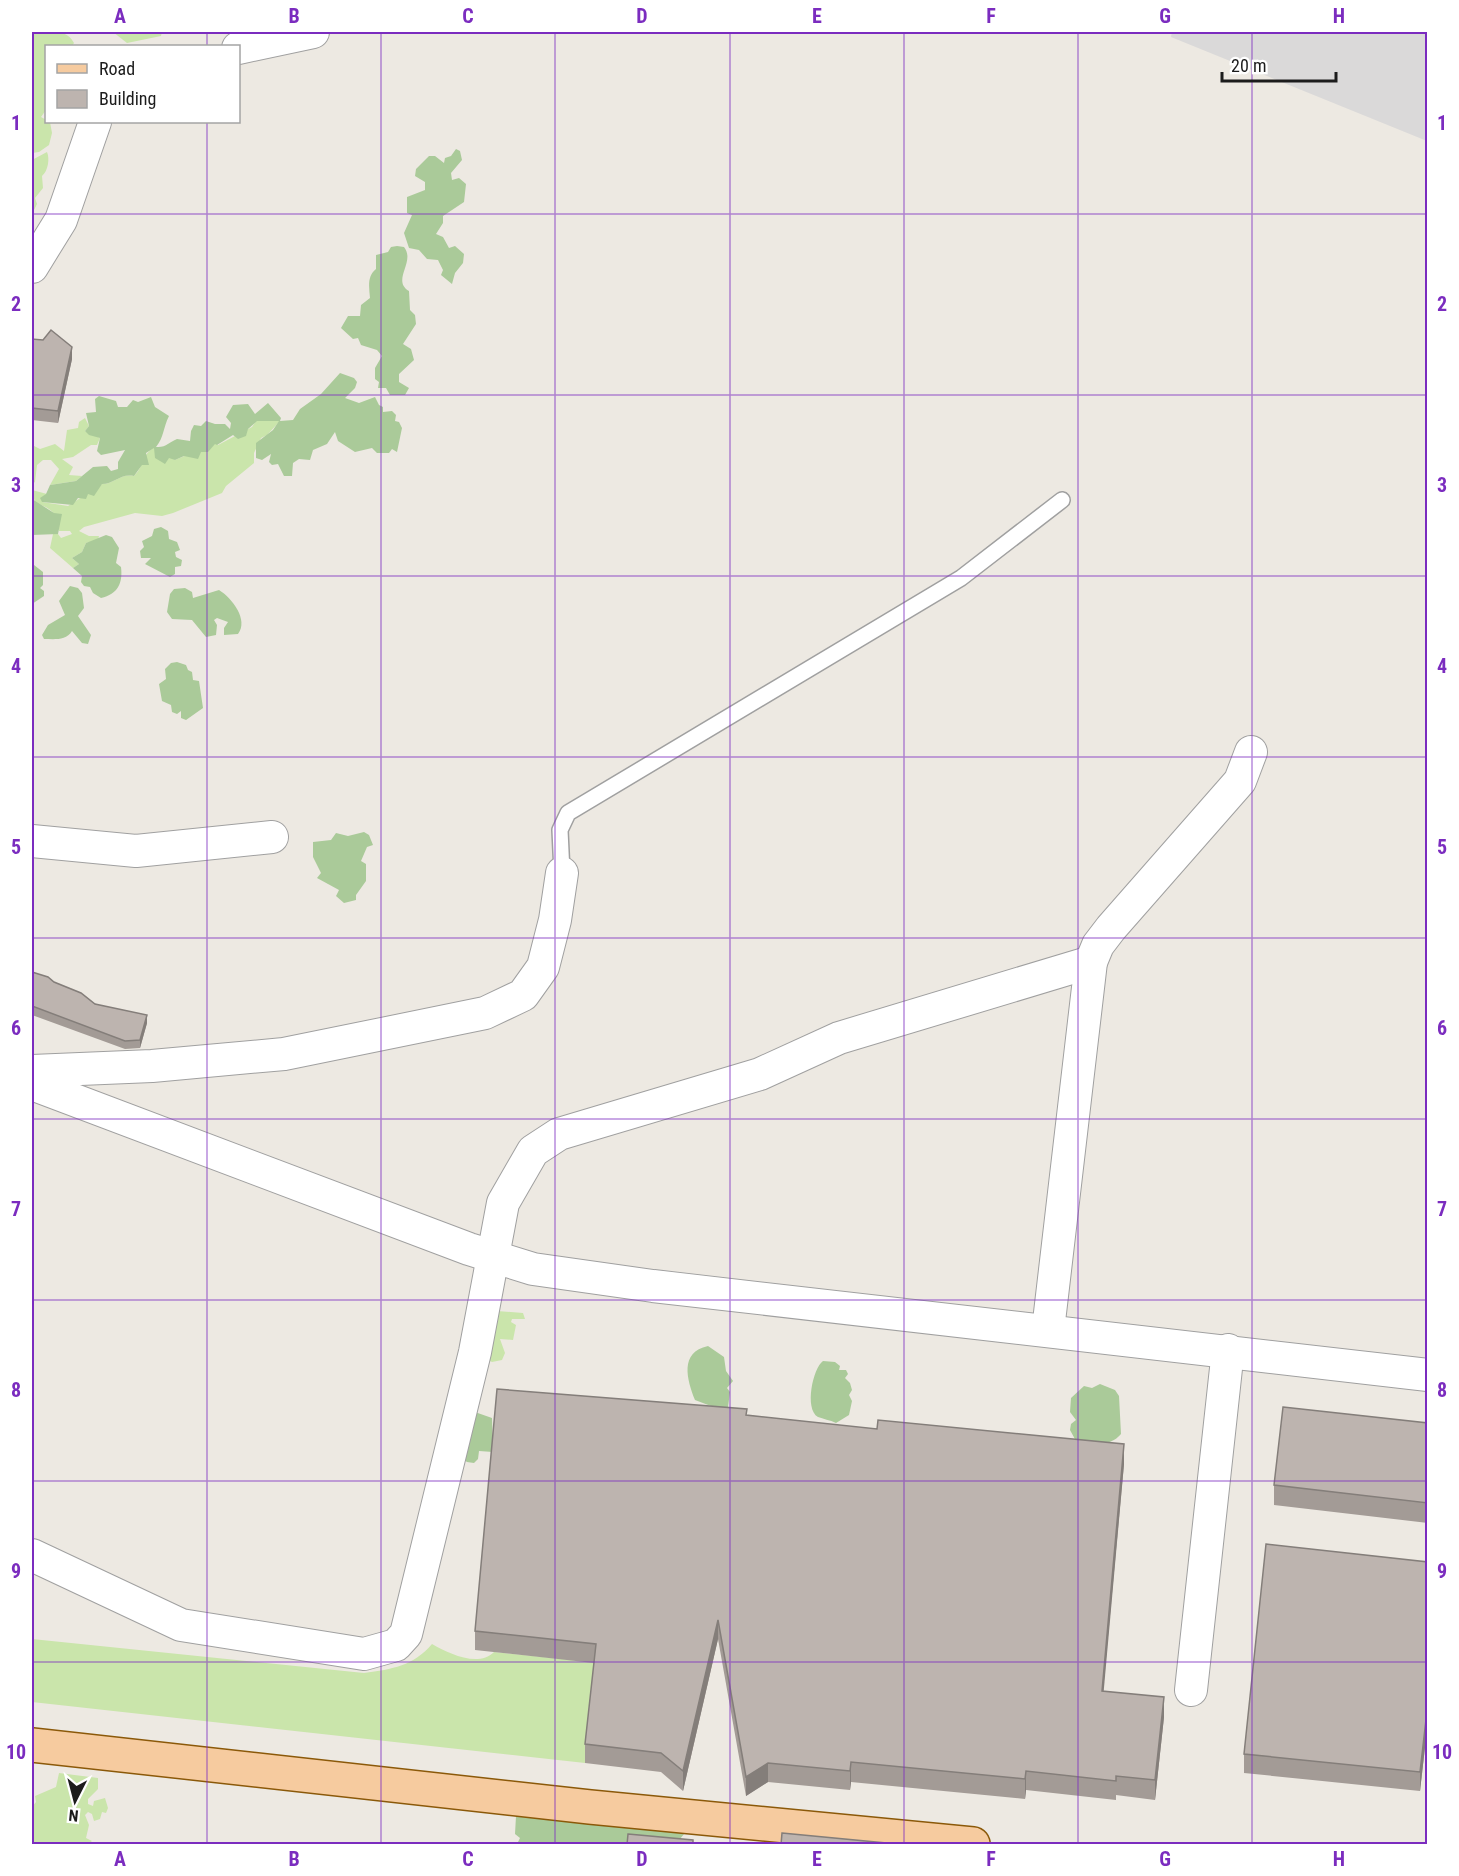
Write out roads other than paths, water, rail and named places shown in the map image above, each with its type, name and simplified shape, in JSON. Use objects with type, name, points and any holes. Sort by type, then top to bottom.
[{"type":"main road","points":[[32,1745],[590,1808],[973,1845]]},
{"type":"street","points":[[240,48],[313,32]]},
{"type":"street","points":[[32,267],[61,220],[95,123]]},
{"type":"street","points":[[1048,1330],[1090,962],[1098,945],[1111,928],[1240,781],[1251,752]]},
{"type":"street","points":[[32,841],[136,851],[272,837]]},
{"type":"street","points":[[32,1071],[152,1066],[284,1054],[485,1013],[523,995],[543,967],[555,920],[562,873]]},
{"type":"street","points":[[32,1555],[181,1625],[364,1654],[396,1645],[406,1634],[475,1352],[503,1203],[533,1151],[558,1134],[760,1074],[839,1038],[1090,962]]},
{"type":"street","points":[[32,1084],[533,1269],[653,1286],[1228,1350],[1428,1375]]},
{"type":"street","points":[[1191,1690],[1228,1350]]},
{"type":"lane","points":[[562,873],[560,830],[568,813],[962,578],[1062,500]]}]
